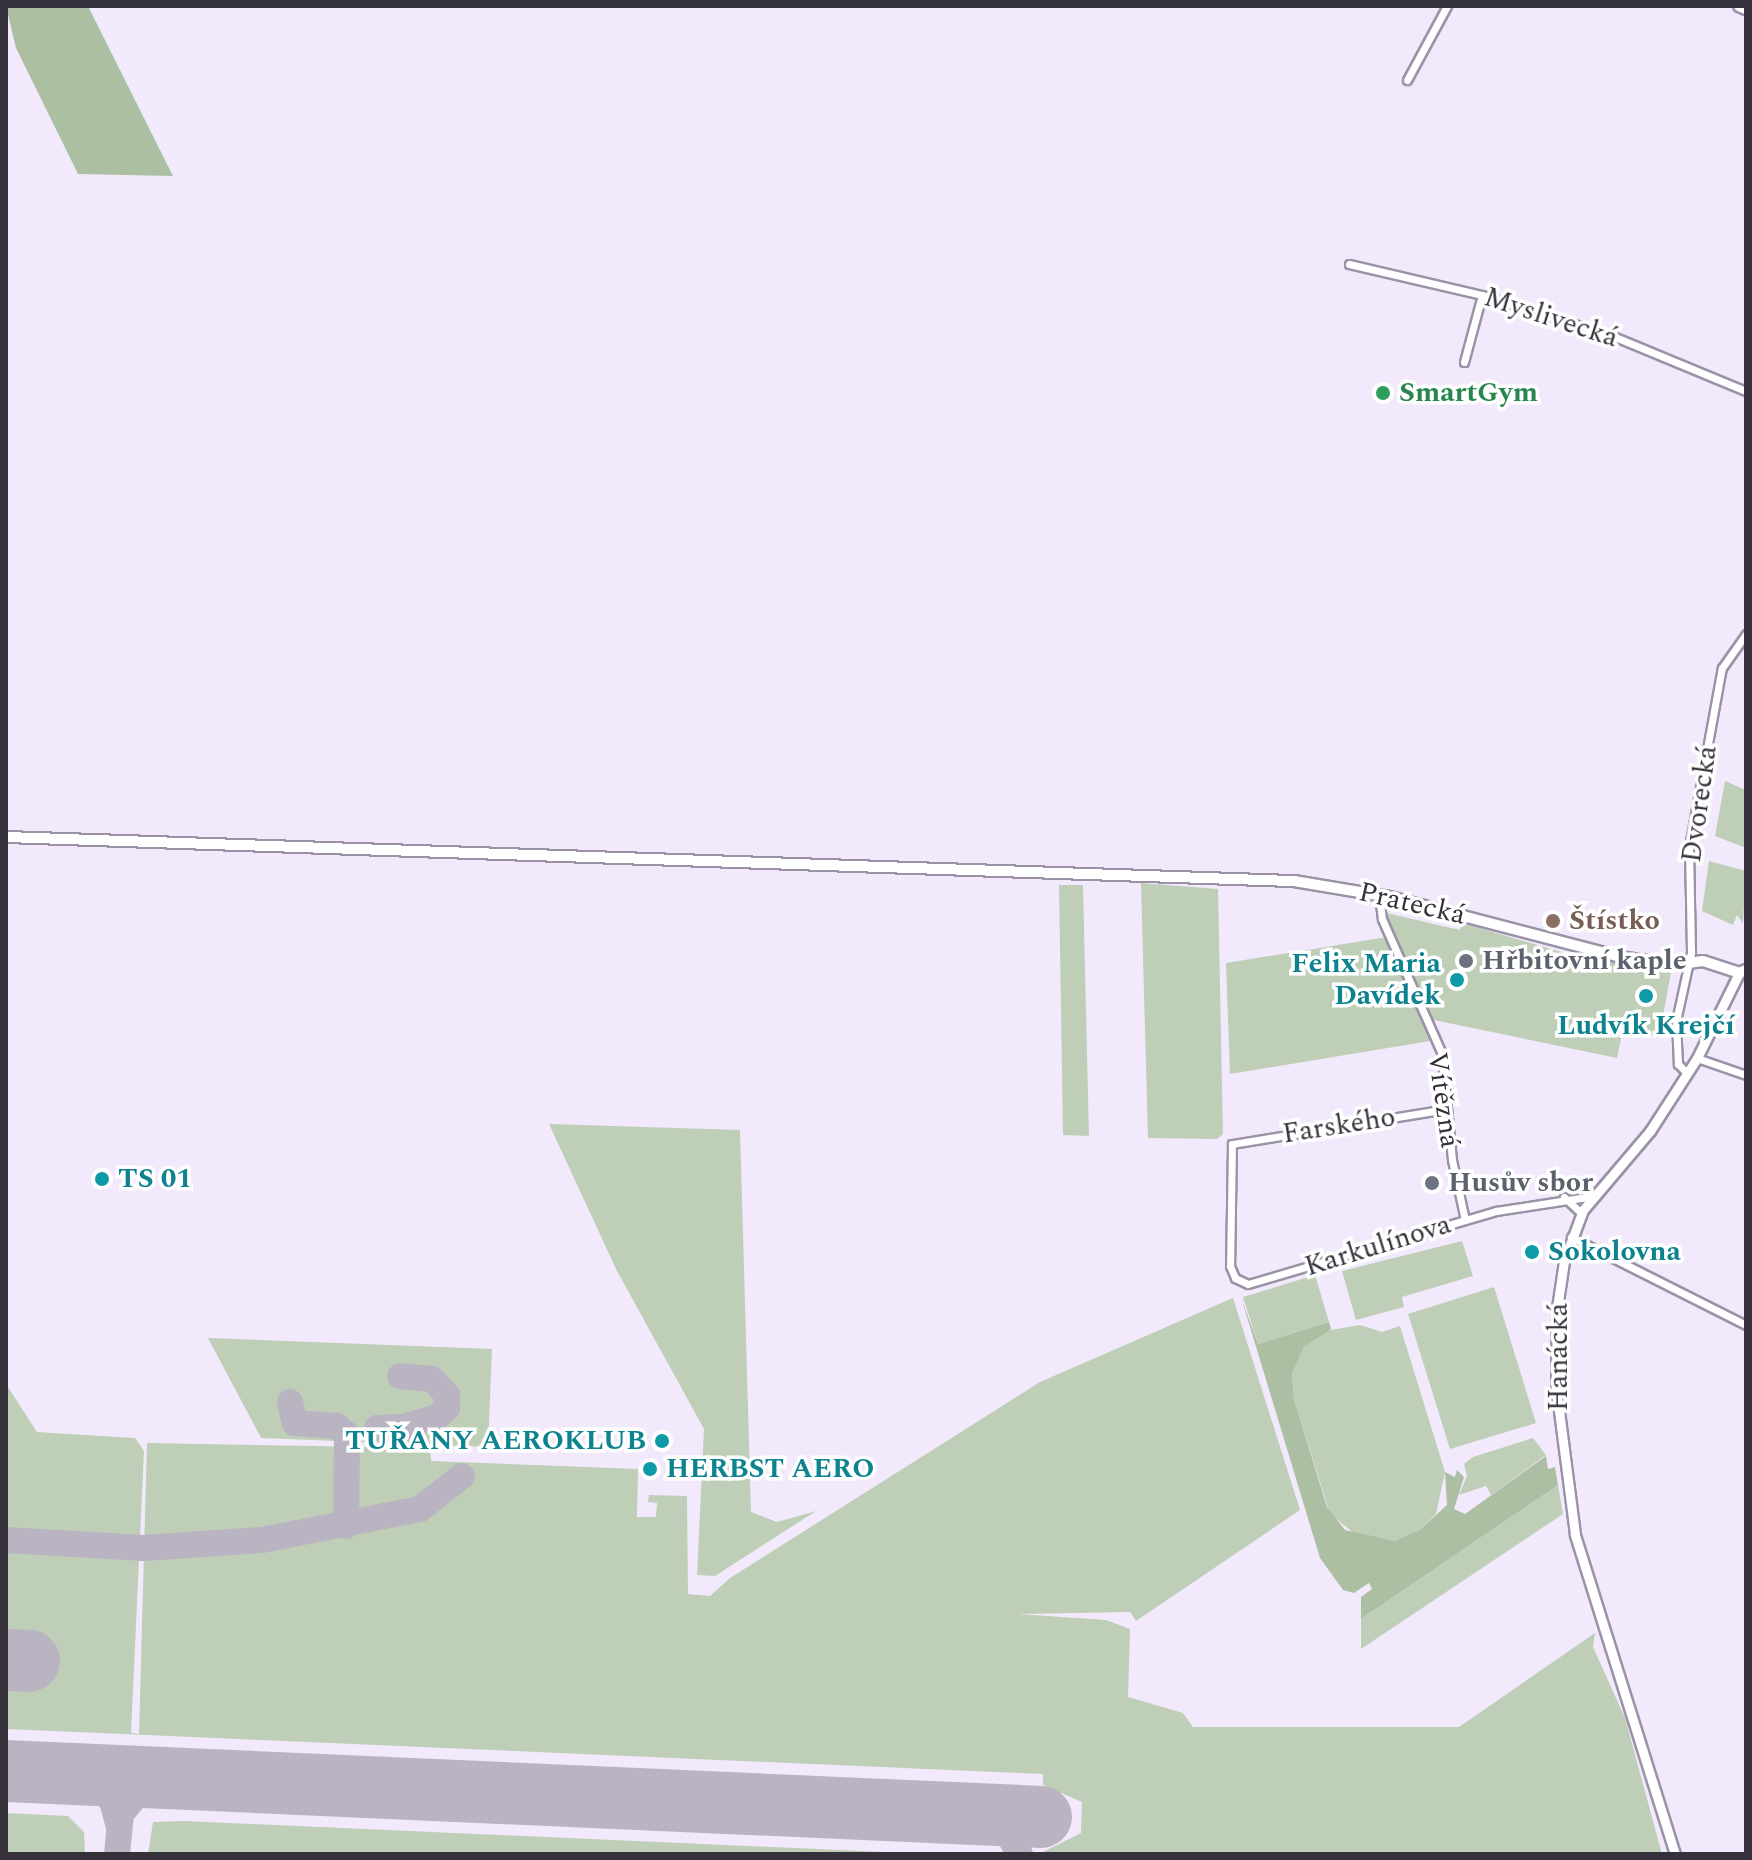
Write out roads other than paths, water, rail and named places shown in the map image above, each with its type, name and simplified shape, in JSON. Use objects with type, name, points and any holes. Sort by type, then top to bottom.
[{"type":"main road","points":[[1739,6],[1746,9]]},
{"type":"main road","name":"Pratecká","points":[[6,837],[1279,880],[1379,895],[1577,949],[1670,965],[1689,961],[1743,972]]},
{"type":"main road","name":"Hanácká","points":[[1743,972],[1746,958]]},
{"type":"street","points":[[1407,80],[1447,6]]},
{"type":"street","name":"Myslivecká","points":[[1349,264],[1482,295],[1613,336],[1746,391]]},
{"type":"street","points":[[1464,362],[1482,295]]},
{"type":"street","name":"Dvorecká","points":[[1687,1073],[1678,1064],[1676,1021],[1689,961],[1689,847],[1722,668],[1746,634]]},
{"type":"street","name":"Vítězná","points":[[1379,895],[1382,919],[1442,1054],[1446,1109],[1465,1220]]},
{"type":"street","name":"Hanácká","points":[[1675,1854],[1645,1745],[1585,1567],[1569,1504],[1555,1374],[1559,1295],[1571,1237],[1581,1213],[1642,1142],[1697,1058],[1743,972]]},
{"type":"street","points":[[1697,1058],[1746,1075]]},
{"type":"street","name":"Farského","points":[[1240,1282],[1230,1266],[1232,1144],[1446,1109]]},
{"type":"street","name":"Karkulínova","points":[[1240,1282],[1248,1284],[1465,1220],[1564,1197],[1594,1196]]},
{"type":"street","points":[[1564,1197],[1581,1213]]},
{"type":"street","points":[[1571,1237],[1746,1325]]},
{"type":"place","name":"SmartGym","points":[[1383,393]]},
{"type":"place","name":"Štístko","points":[[1553,921]]},
{"type":"place","name":"Hřbitovní kaple","points":[[1466,961]]},
{"type":"place","name":"Felix Maria Davídek","points":[[1457,980]]},
{"type":"place","name":"Ludvík Krejčí","points":[[1646,996]]},
{"type":"place","name":"TS 01","points":[[102,1179]]},
{"type":"place","name":"Husův sbor","points":[[1432,1183]]},
{"type":"place","name":"Sokolovna","points":[[1532,1252]]},
{"type":"place","name":"TUŘANY AEROKLUB","points":[[662,1441]]},
{"type":"place","name":"HERBST AERO","points":[[650,1469]]}]
